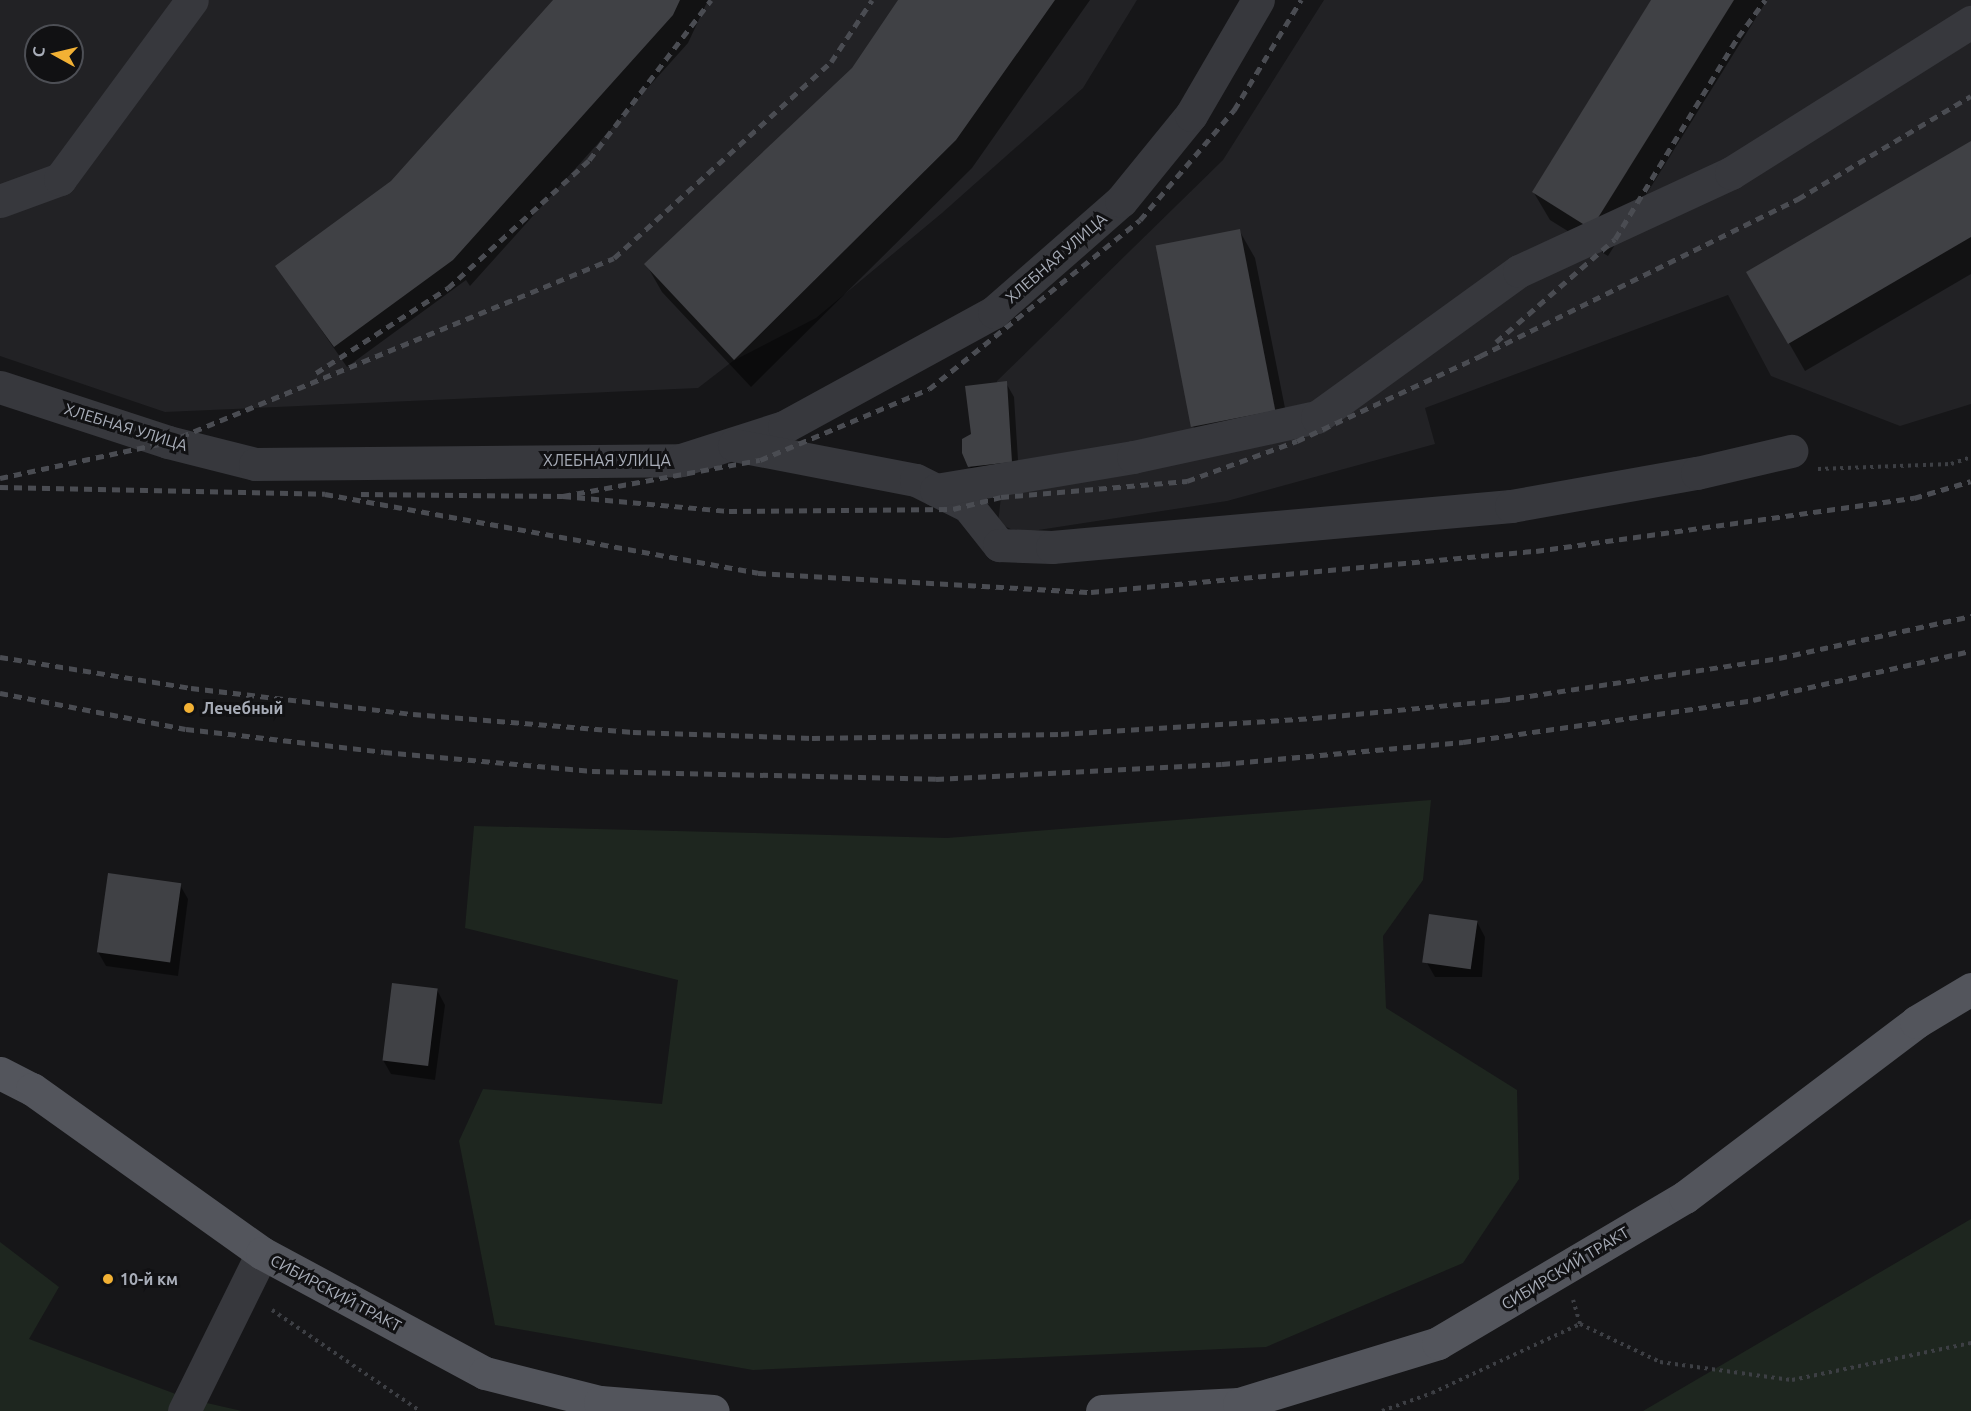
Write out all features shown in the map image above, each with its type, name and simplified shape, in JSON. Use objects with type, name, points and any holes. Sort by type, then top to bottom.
[{"type":"main road","name":"СИБИРСКИЙ ТРАКТ","points":[[1102,1411],[1239,1404],[1438,1343],[1684,1197],[1916,1022],[1971,989]]},
{"type":"main road","name":"СИБИРСКИЙ ТРАКТ","points":[[0,1073],[32,1089],[262,1253],[485,1373],[600,1402],[713,1411]]},
{"type":"street","points":[[0,201],[60,178],[192,0]]},
{"type":"street","name":"ХЛЕБНАЯ УЛИЦА","points":[[0,387],[168,442],[255,464],[681,460],[784,427],[994,312],[1121,201],[1191,115],[1258,0]]},
{"type":"street","points":[[936,490],[1133,457],[1317,417],[1519,271],[1731,173],[1971,22]]},
{"type":"street","points":[[729,444],[916,480],[968,506],[999,545],[1052,547],[1511,506],[1697,473],[1800,460]]},
{"type":"street","points":[[184,1411],[262,1253]]},
{"type":"path","points":[[1800,460],[1951,464],[1971,457]]},
{"type":"path","points":[[1565,1268],[1580,1324],[1660,1362],[1792,1380],[1971,1343]]},
{"type":"path","points":[[244,1291],[420,1411]]},
{"type":"path","points":[[1382,1411],[1432,1393],[1580,1324]]},
{"type":"shaded area","points":[[0,0],[1137,0],[1083,88],[942,213],[816,318],[733,361],[698,388],[165,412],[0,356]]},
{"type":"shaded area","points":[[1324,0],[1971,0],[1971,404],[1900,426],[1771,376],[1728,295],[1425,408],[1435,444],[1227,501],[1019,533],[998,523],[1001,497],[997,381],[1223,160]]},
{"type":"shaded area","points":[[1431,800],[1423,880],[1383,936],[1386,1008],[1517,1090],[1519,1179],[1463,1263],[1266,1347],[753,1370],[495,1325],[459,1141],[483,1089],[662,1104],[678,980],[465,928],[474,826],[947,838]]},
{"type":"shaded area","points":[[1971,1219],[1971,1411],[1643,1411]]},
{"type":"shaded area","points":[[0,1242],[59,1287],[29,1339],[189,1399],[242,1411],[0,1411]]},
{"type":"building","points":[[553,0],[680,0],[673,15],[453,260],[334,347],[275,266],[391,181]]},
{"type":"building","points":[[898,0],[1055,0],[956,140],[734,360],[644,264],[852,68]]},
{"type":"building","points":[[1651,0],[1734,0],[1591,229],[1532,192]]},
{"type":"building","points":[[1971,141],[1971,237],[1788,344],[1746,272]]},
{"type":"building","points":[[1240,229],[1275,411],[1191,427],[1156,245]]},
{"type":"building","points":[[1007,381],[1012,462],[968,467],[962,453],[962,439],[971,434],[965,386]]},
{"type":"building","points":[[108,873],[181,883],[170,963],[97,952]]},
{"type":"building","points":[[1429,914],[1478,921],[1471,969],[1422,963]]},
{"type":"building","points":[[392,983],[438,989],[428,1066],[382,1060]]},
{"type":"railway","points":[[316,373],[448,288],[589,160],[711,0]]},
{"type":"railway","points":[[0,478],[168,442],[614,258],[831,62],[872,0]]},
{"type":"railway","points":[[361,494],[563,496],[760,460],[929,389],[1140,220],[1234,110],[1301,0]]},
{"type":"railway","points":[[1496,342],[1615,239],[1738,37],[1765,0]]},
{"type":"railway","points":[[563,496],[729,511],[953,509],[1001,497],[1187,481],[1297,441],[1480,356],[1798,199],[1971,96]]},
{"type":"railway","points":[[0,487],[325,494],[758,573],[1091,592],[1536,551],[1914,498],[1971,481]]},
{"type":"railway","points":[[0,657],[191,688],[413,714],[633,732],[812,738],[1061,734],[1314,718],[1502,700],[1779,658],[1971,616]]},
{"type":"railway","points":[[0,693],[186,729],[384,752],[592,771],[936,779],[1222,764],[1463,742],[1753,700],[1971,651]]},
{"type":"place","name":"Лечебный","points":[[189,708]]},
{"type":"place","name":"10-й км","points":[[108,1279]]}]
